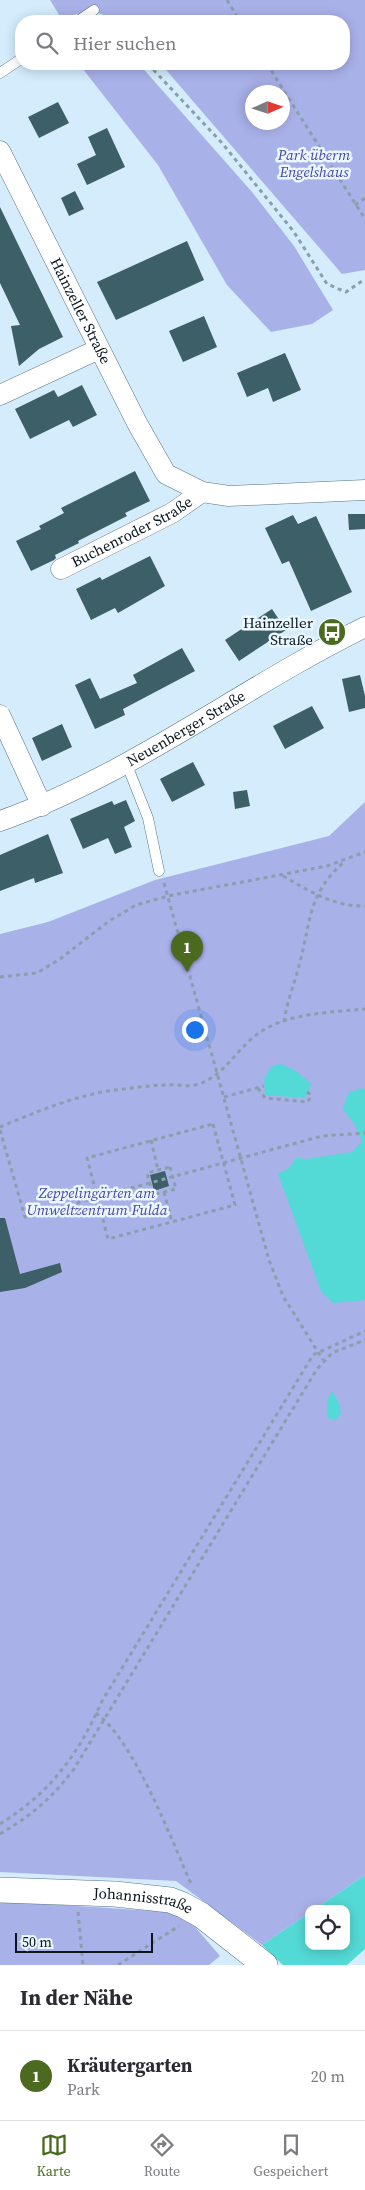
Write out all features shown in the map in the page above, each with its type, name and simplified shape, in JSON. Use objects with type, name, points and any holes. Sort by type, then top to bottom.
[{"type":"street","name":"Hainzeller Straße","points":[[0,152],[156,459],[166,474],[202,492],[229,496],[365,488]]},
{"type":"street","points":[[0,395],[100,350]]},
{"type":"street","name":"Buchenroder Straße","points":[[61,568],[172,513],[202,492]]},
{"type":"street","name":"Neuenberger Straße","points":[[0,821],[42,806],[127,765],[303,658],[365,627]]},
{"type":"street","points":[[0,715],[42,806]]},
{"type":"street","name":"Johannisstraße","points":[[0,1890],[115,1894],[170,1900],[265,1965]]},
{"type":"lane","points":[[87,15],[94,10]]},
{"type":"lane","points":[[0,73],[15,63]]},
{"type":"lane","points":[[127,765],[148,818],[160,870]]},
{"type":"path","points":[[227,0],[236,15]]},
{"type":"path","points":[[154,70],[222,144],[294,232],[326,284],[346,292],[365,279]]},
{"type":"path","points":[[271,70],[365,219]]},
{"type":"path","points":[[355,205],[365,198]]},
{"type":"path","points":[[0,977],[37,973],[60,959],[109,921],[136,905],[168,896],[283,876],[347,859],[365,852]]},
{"type":"path","points":[[284,1022],[286,1005],[302,954],[307,922],[318,896],[334,871],[347,859]]},
{"type":"path","points":[[160,870],[269,1260],[283,1296],[323,1360]]},
{"type":"path","points":[[283,876],[318,896],[337,903],[365,906]]},
{"type":"path","points":[[365,1009],[309,1016],[262,1030],[217,1075],[194,1085],[168,1085],[113,1090],[56,1106],[0,1128],[25,1217],[241,1160],[322,1136],[365,1133]]},
{"type":"path","points":[[224,1097],[264,1086]]},
{"type":"path","points":[[258,1088],[265,1098],[308,1102],[311,1096],[307,1092]]},
{"type":"path","points":[[213,1124],[235,1205],[108,1239],[98,1198],[88,1158],[213,1124]]},
{"type":"path","points":[[151,1140],[158,1170]]},
{"type":"path","points":[[170,1167],[176,1189],[153,1195],[147,1173],[158,1170],[170,1167]]},
{"type":"path","points":[[164,1192],[172,1222]]},
{"type":"path","points":[[0,1824],[25,1808],[55,1780],[73,1756],[96,1713],[300,1375],[318,1352],[365,1331]]},
{"type":"path","points":[[0,1834],[30,1817],[54,1795],[74,1770],[323,1360],[337,1350],[365,1340]]},
{"type":"path","points":[[96,1713],[105,1719],[117,1732],[145,1782],[194,1889],[192,1916],[118,1965]]},
{"type":"green space","name":"Park überm Engelshaus","points":[[50,0],[365,0],[365,270],[342,274],[166,70],[350,70],[350,15],[103,15],[88,12],[59,15]]},
{"type":"green space","points":[[84,70],[144,70],[252,192],[294,246],[333,310],[312,324],[271,332],[227,285],[158,165]]},
{"type":"green space","name":"Zeppelingärten am Umweltzentrum Fulda","points":[[365,802],[365,1875],[321,1905],[305,1905],[305,1916],[262,1945],[176,1881],[0,1872],[0,934],[48,922],[155,880],[329,836]]},
{"type":"green space","points":[[0,1898],[33,1903],[183,1913],[220,1956],[209,1965],[0,1965]]},
{"type":"shaded area","points":[[281,1064],[296,1071],[311,1084],[305,1098],[265,1095],[264,1079],[271,1067]]},
{"type":"shaded area","points":[[362,1088],[365,1090],[365,1300],[333,1303],[321,1291],[278,1174],[289,1168],[296,1158],[307,1159],[352,1152],[362,1141],[355,1125],[343,1109],[348,1093]]},
{"type":"shaded area","points":[[332,1391],[339,1403],[341,1413],[336,1420],[328,1418],[327,1414],[328,1401]]},
{"type":"shaded area","points":[[365,1875],[365,1949],[347,1965],[283,1965],[262,1945],[305,1916],[305,1950],[350,1950],[350,1905],[321,1905]]},
{"type":"building","points":[[58,102],[69,123],[39,138],[28,117]]},
{"type":"building","points":[[107,128],[125,167],[87,185],[77,164],[96,155],[88,137]]},
{"type":"building","points":[[75,191],[84,209],[69,216],[61,198]]},
{"type":"building","points":[[0,207],[63,337],[39,349],[19,366],[11,326],[20,325],[0,283]]},
{"type":"building","points":[[187,241],[204,280],[116,320],[97,282]]},
{"type":"building","points":[[204,316],[217,347],[183,362],[169,331]]},
{"type":"building","points":[[285,353],[301,390],[273,402],[268,388],[247,397],[237,373]]},
{"type":"building","points":[[82,385],[97,415],[73,427],[69,420],[30,439],[15,409],[54,390],[58,397]]},
{"type":"building","points":[[135,471],[150,501],[125,513],[127,516],[78,541],[79,543],[55,555],[56,558],[54,560],[31,571],[16,541],[41,529],[39,526],[64,513],[61,508]]},
{"type":"building","points":[[348,514],[365,514],[365,529],[349,530]]},
{"type":"building","points":[[293,515],[298,524],[316,516],[352,592],[311,611],[289,561],[282,564],[265,528]]},
{"type":"building","points":[[150,556],[165,586],[118,613],[115,608],[91,620],[76,589],[100,577],[102,580]]},
{"type":"building","points":[[272,609],[286,630],[239,661],[225,640]]},
{"type":"building","points":[[182,648],[195,671],[123,709],[125,715],[95,729],[75,685],[90,678],[100,699],[137,683],[133,675]]},
{"type":"building","points":[[360,675],[365,696],[365,708],[349,712],[342,679]]},
{"type":"building","points":[[312,706],[324,728],[285,749],[273,726]]},
{"type":"building","points":[[62,724],[72,747],[42,761],[32,738]]},
{"type":"building","points":[[193,762],[205,785],[172,802],[160,779]]},
{"type":"building","points":[[247,790],[250,806],[235,809],[233,792]]},
{"type":"building","points":[[126,800],[135,821],[124,827],[132,847],[115,854],[108,838],[83,849],[70,819],[112,801],[114,805]]},
{"type":"building","points":[[48,834],[63,873],[35,883],[34,878],[0,891],[0,855]]},
{"type":"building","points":[[165,1171],[169,1186],[154,1191],[150,1175]]},
{"type":"building","points":[[0,1218],[5,1218],[20,1274],[60,1263],[62,1272],[25,1288],[0,1292]]},
{"type":"place","name":"Hainzeller Straße","points":[[332,632]]},
{"type":"place","name":"Kräutergarten","points":[[187,972]]}]
